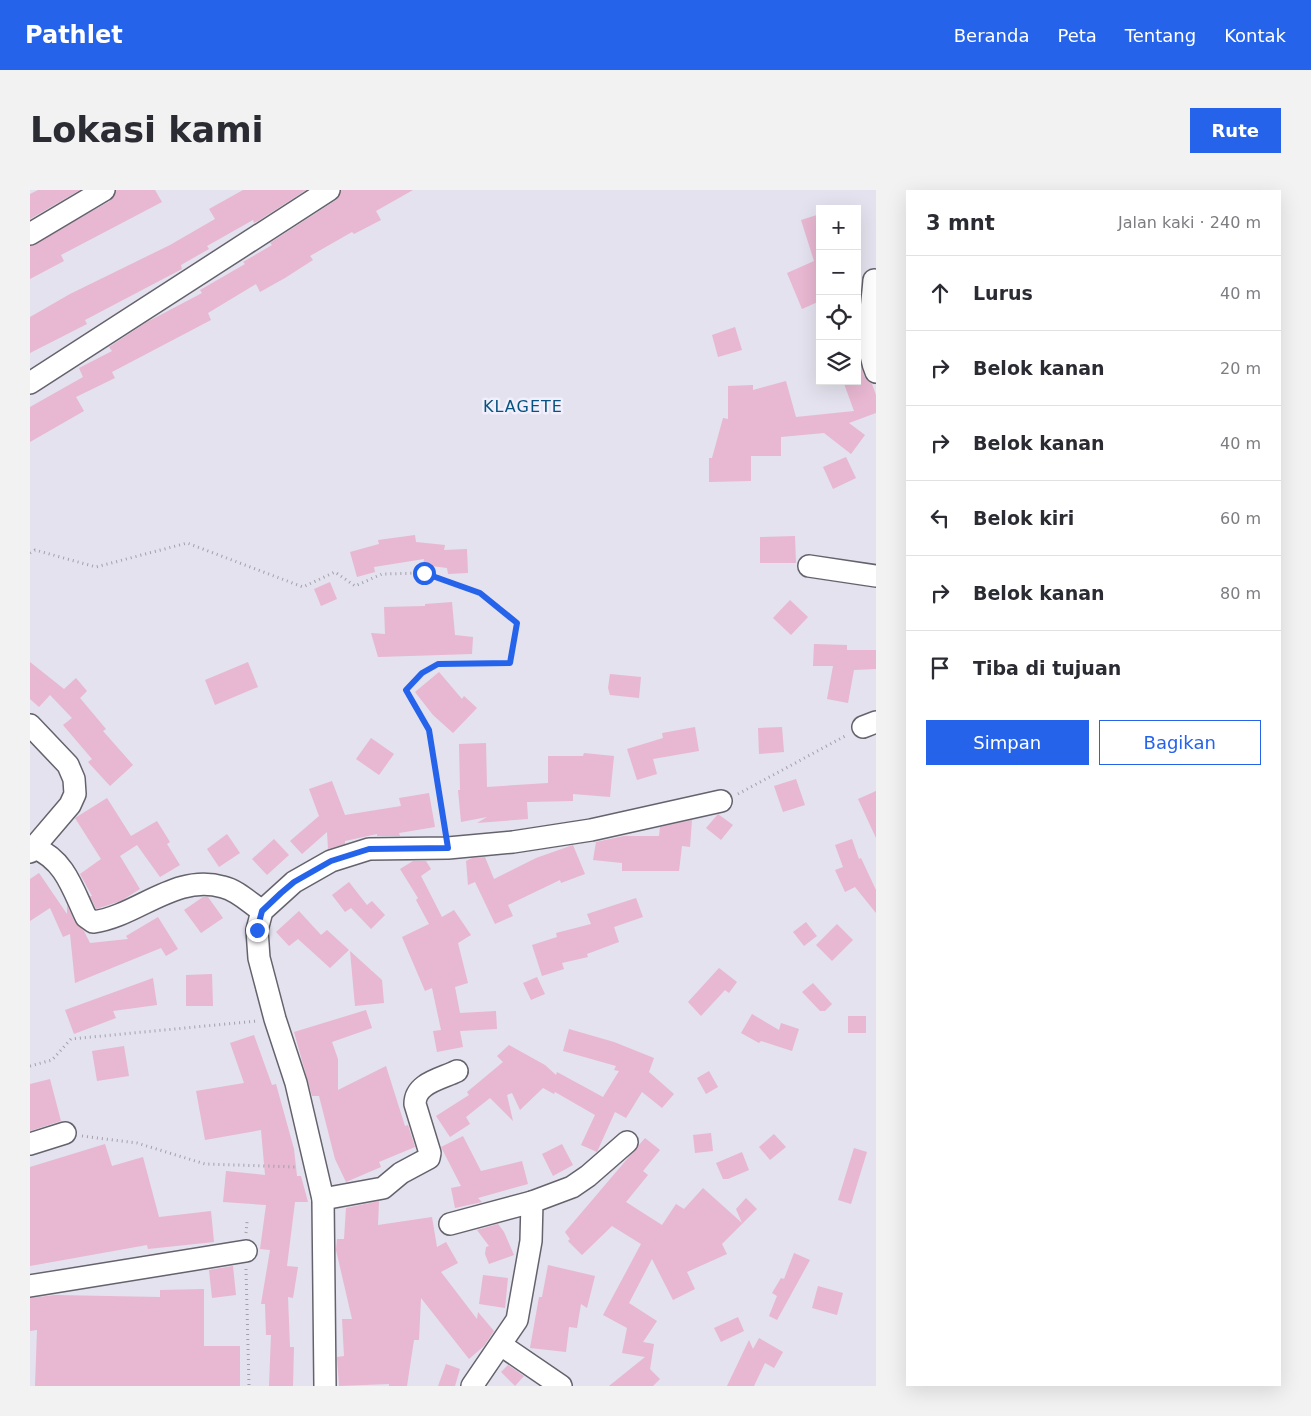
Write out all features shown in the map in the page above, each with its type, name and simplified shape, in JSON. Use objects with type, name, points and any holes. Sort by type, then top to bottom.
[{"type":"street","points":[[30,234],[104,190]]},
{"type":"street","points":[[30,383],[329,190]]},
{"type":"street","points":[[874,280],[871,323],[872,356],[876,372]]},
{"type":"street","points":[[809,566],[876,576]]},
{"type":"street","points":[[30,724],[68,765],[74,779],[75,794],[70,805],[33,850],[47,853],[60,864],[86,917],[93,922],[109,920],[173,889],[200,884],[224,887],[262,911]]},
{"type":"street","points":[[325,1386],[322,1199],[296,1083],[275,1019],[259,958],[257,930],[262,911],[294,882],[331,861],[369,849],[448,848],[513,842],[591,830],[721,801]]},
{"type":"street","points":[[322,1199],[383,1188],[401,1173],[429,1158],[430,1153],[415,1104],[415,1095],[419,1088],[457,1072]]},
{"type":"street","points":[[30,1144],[65,1133]]},
{"type":"street","points":[[450,1224],[532,1202],[572,1186],[588,1176],[627,1142]]},
{"type":"street","points":[[472,1386],[518,1320],[523,1299],[531,1241],[532,1202]]},
{"type":"street","points":[[30,1286],[246,1251]]},
{"type":"street","points":[[501,1345],[561,1386]]},
{"type":"path","points":[[30,553],[35,550],[96,567],[187,543],[303,587],[335,572],[354,586],[382,574],[424,573],[480,593],[517,623],[510,663],[438,664],[422,673],[406,690],[429,730],[448,848]]},
{"type":"path","points":[[721,801],[869,724]]},
{"type":"path","points":[[30,1066],[52,1060],[71,1039],[275,1019]]},
{"type":"path","points":[[65,1133],[136,1143],[205,1164],[316,1168]]},
{"type":"path","points":[[247,1222],[249,1386]]},
{"type":"building","points":[[38,190],[80,190],[30,219],[30,194]]},
{"type":"building","points":[[116,190],[155,190],[162,202],[61,255],[64,261],[30,279],[30,246],[110,201]]},
{"type":"building","points":[[243,190],[306,190],[258,221],[254,223],[253,220],[207,246],[209,249],[181,265],[182,269],[85,320],[87,324],[30,353],[30,317],[70,294],[170,245],[215,219],[209,209]]},
{"type":"building","points":[[341,190],[413,190],[376,211],[381,220],[354,234],[352,232],[310,256],[313,260],[260,292],[256,284],[208,313],[211,320],[112,372],[115,378],[76,397],[84,411],[30,442],[30,407],[83,377],[79,368],[112,351],[109,347],[147,322],[202,293],[200,290],[245,264],[243,262],[272,245],[270,243],[336,200]]},
{"type":"building","points":[[816,215],[816,303],[802,309],[787,273],[814,261],[801,220]]},
{"type":"building","points":[[735,327],[742,350],[718,357],[712,335]]},
{"type":"building","points":[[861,361],[864,376],[872,384],[876,395],[876,413],[849,423],[865,435],[851,454],[824,433],[781,437],[781,456],[751,456],[751,481],[709,482],[709,458],[712,458],[723,418],[728,419],[728,386],[753,385],[753,390],[786,381],[796,417],[854,411],[844,385],[861,385]]},
{"type":"building","points":[[846,457],[856,478],[833,489],[823,467]]},
{"type":"building","points":[[415,535],[416,542],[445,545],[444,550],[467,549],[468,573],[448,574],[447,568],[423,565],[424,559],[374,567],[375,572],[357,577],[350,552],[379,544],[378,540]]},
{"type":"building","points":[[795,536],[796,563],[760,563],[760,537]]},
{"type":"building","points":[[330,582],[337,599],[321,606],[314,589]]},
{"type":"building","points":[[790,600],[808,617],[791,635],[773,618]]},
{"type":"building","points":[[452,602],[455,635],[473,637],[472,654],[378,657],[371,633],[385,634],[384,607],[425,606],[425,604]]},
{"type":"building","points":[[814,644],[847,645],[847,650],[876,650],[876,669],[854,670],[848,703],[827,699],[833,666],[813,666]]},
{"type":"building","points":[[30,662],[64,689],[76,678],[87,691],[80,698],[106,729],[103,731],[133,765],[110,786],[88,762],[92,759],[63,725],[72,718],[50,695],[39,707],[30,699]]},
{"type":"building","points":[[248,662],[258,687],[215,705],[205,680]]},
{"type":"building","points":[[439,672],[462,699],[464,696],[477,708],[453,733],[433,715],[415,692]]},
{"type":"building","points":[[610,674],[641,677],[639,698],[610,695],[608,688]]},
{"type":"building","points":[[695,727],[699,751],[653,759],[657,774],[637,780],[627,749],[663,738],[662,733]]},
{"type":"building","points":[[782,727],[784,752],[759,754],[758,728]]},
{"type":"building","points":[[371,738],[394,754],[379,775],[356,759]]},
{"type":"building","points":[[486,743],[487,787],[548,783],[548,756],[583,756],[584,753],[614,756],[610,797],[573,794],[573,801],[527,802],[528,819],[477,823],[487,817],[461,822],[458,790],[460,790],[459,744]]},
{"type":"building","points":[[796,779],[805,805],[783,812],[774,786]]},
{"type":"building","points":[[332,781],[345,815],[401,806],[399,798],[429,793],[435,827],[399,833],[400,836],[377,836],[377,834],[345,841],[345,844],[328,849],[327,832],[302,854],[290,841],[319,816],[309,789]]},
{"type":"building","points":[[876,791],[876,838],[858,799]]},
{"type":"building","points":[[107,798],[131,836],[157,821],[170,842],[167,844],[180,865],[160,877],[137,845],[120,856],[140,889],[121,901],[96,909],[90,896],[92,896],[80,874],[101,859],[75,818]]},
{"type":"building","points":[[718,814],[733,825],[721,840],[706,828]]},
{"type":"building","points":[[692,820],[690,847],[682,846],[679,871],[622,871],[622,863],[593,860],[596,842],[624,836],[659,836],[660,827]]},
{"type":"building","points":[[227,834],[240,853],[219,867],[207,849]]},
{"type":"building","points":[[274,839],[289,855],[267,875],[252,859]]},
{"type":"building","points":[[852,839],[859,859],[861,858],[876,890],[876,913],[855,887],[845,892],[835,870],[843,867],[835,845]]},
{"type":"building","points":[[573,845],[585,874],[561,883],[560,880],[508,905],[513,916],[495,924],[475,882],[468,885],[466,861],[472,858],[485,857],[494,879],[536,858]]},
{"type":"building","points":[[413,861],[426,861],[431,869],[421,876],[442,917],[454,910],[471,935],[458,943],[468,983],[455,987],[460,1013],[496,1011],[497,1029],[460,1031],[463,1047],[437,1052],[433,1031],[441,1030],[432,988],[425,991],[402,937],[429,924],[416,900],[418,898],[400,869]]},
{"type":"building","points":[[39,873],[67,914],[67,905],[75,922],[84,931],[90,943],[128,939],[126,936],[158,917],[178,949],[166,956],[161,948],[75,983],[70,934],[63,937],[50,908],[30,921],[30,879]]},
{"type":"building","points":[[349,882],[367,905],[372,901],[385,915],[371,929],[351,908],[345,912],[332,895]]},
{"type":"building","points":[[203,897],[208,897],[223,918],[201,933],[184,910]]},
{"type":"building","points":[[636,898],[643,917],[614,927],[619,942],[587,954],[588,957],[562,963],[564,969],[542,976],[532,945],[557,937],[556,933],[591,924],[587,914]]},
{"type":"building","points":[[299,911],[321,935],[327,930],[349,950],[330,968],[298,939],[289,946],[276,932]]},
{"type":"building","points":[[806,922],[817,936],[804,946],[793,932]]},
{"type":"building","points":[[837,924],[853,940],[832,961],[816,945]]},
{"type":"building","points":[[350,951],[382,980],[384,1003],[355,1006]]},
{"type":"building","points":[[719,968],[737,982],[729,993],[725,990],[701,1016],[688,1002]]},
{"type":"building","points":[[212,974],[213,1006],[186,1006],[186,975]]},
{"type":"building","points":[[537,977],[545,994],[531,1000],[523,983]]},
{"type":"building","points":[[153,978],[157,1005],[113,1011],[116,1018],[74,1034],[65,1010]]},
{"type":"building","points":[[813,983],[832,1004],[825,1011],[820,1011],[802,992]]},
{"type":"building","points":[[366,1010],[372,1028],[332,1042],[338,1059],[338,1090],[386,1066],[405,1126],[408,1125],[415,1147],[379,1162],[381,1167],[346,1182],[335,1159],[319,1096],[312,1096],[294,1032]]},
{"type":"building","points":[[752,1014],[779,1030],[781,1023],[799,1029],[792,1051],[761,1041],[759,1043],[741,1033]]},
{"type":"building","points":[[848,1016],[866,1016],[866,1033],[848,1033]]},
{"type":"building","points":[[569,1029],[614,1042],[654,1058],[649,1072],[674,1094],[662,1108],[642,1092],[626,1118],[615,1112],[597,1152],[581,1145],[595,1115],[555,1092],[554,1094],[543,1088],[520,1110],[512,1093],[507,1095],[513,1121],[490,1098],[466,1117],[470,1124],[450,1137],[436,1116],[469,1095],[467,1092],[503,1062],[497,1056],[509,1045],[545,1065],[556,1075],[557,1072],[603,1097],[619,1071],[614,1070],[616,1066],[563,1051]]},
{"type":"building","points":[[254,1035],[272,1085],[276,1084],[294,1149],[297,1176],[301,1176],[308,1202],[295,1202],[287,1266],[298,1267],[293,1298],[288,1297],[290,1347],[294,1347],[293,1386],[269,1386],[271,1335],[266,1335],[265,1304],[261,1304],[270,1250],[260,1249],[266,1205],[223,1202],[226,1171],[265,1175],[261,1130],[205,1140],[196,1091],[244,1083],[230,1043]]},
{"type":"building","points":[[124,1046],[129,1076],[97,1081],[92,1051]]},
{"type":"building","points":[[709,1071],[718,1087],[706,1094],[697,1078]]},
{"type":"building","points":[[50,1079],[61,1121],[30,1131],[30,1084]]},
{"type":"building","points":[[711,1133],[713,1151],[695,1153],[693,1135]]},
{"type":"building","points":[[774,1134],[786,1147],[770,1160],[759,1147]]},
{"type":"building","points":[[463,1136],[481,1171],[522,1161],[528,1184],[478,1198],[482,1202],[455,1208],[451,1188],[461,1186],[441,1147]]},
{"type":"building","points":[[645,1138],[660,1150],[643,1171],[648,1175],[626,1202],[662,1225],[676,1204],[684,1209],[703,1188],[742,1223],[736,1209],[746,1198],[757,1209],[722,1244],[727,1254],[687,1272],[695,1289],[673,1300],[652,1259],[629,1303],[657,1321],[643,1342],[654,1344],[650,1369],[660,1379],[653,1386],[609,1386],[645,1357],[622,1353],[627,1328],[603,1315],[641,1244],[612,1226],[582,1255],[568,1241],[570,1239],[565,1232]]},
{"type":"building","points":[[105,1144],[112,1166],[143,1157],[159,1217],[211,1211],[214,1242],[148,1249],[147,1245],[30,1266],[30,1167]]},
{"type":"building","points":[[562,1144],[573,1165],[553,1176],[542,1154]]},
{"type":"building","points":[[854,1148],[867,1152],[851,1204],[838,1200]]},
{"type":"building","points":[[742,1152],[749,1170],[728,1179],[723,1179],[716,1163]]},
{"type":"building","points":[[379,1201],[378,1225],[432,1217],[437,1247],[446,1242],[458,1263],[441,1272],[477,1319],[478,1312],[494,1331],[484,1346],[469,1359],[421,1298],[419,1340],[414,1340],[407,1386],[389,1386],[389,1384],[339,1386],[337,1357],[344,1356],[342,1319],[352,1319],[336,1250],[337,1239],[344,1239],[346,1208]]},
{"type":"building","points":[[498,1224],[504,1232],[514,1255],[489,1264],[485,1254],[486,1247],[489,1246],[477,1230]]},
{"type":"building","points":[[794,1253],[810,1260],[777,1320],[769,1316],[777,1296],[772,1293],[781,1278],[784,1279]]},
{"type":"building","points":[[548,1265],[595,1276],[587,1308],[581,1304],[577,1328],[569,1327],[566,1352],[530,1348],[539,1297],[542,1297]]},
{"type":"building","points":[[233,1266],[236,1295],[212,1298],[209,1270]]},
{"type":"building","points":[[483,1275],[508,1278],[505,1308],[479,1304]]},
{"type":"building","points":[[818,1286],[843,1293],[837,1315],[812,1308]]},
{"type":"building","points":[[204,1289],[204,1346],[240,1346],[240,1386],[35,1386],[37,1330],[30,1331],[30,1298],[55,1295],[160,1297],[160,1290]]},
{"type":"building","points":[[738,1317],[744,1331],[721,1342],[714,1328]]},
{"type":"building","points":[[759,1338],[783,1352],[774,1368],[765,1363],[754,1386],[727,1386],[749,1340],[753,1349]]},
{"type":"building","points":[[446,1364],[460,1369],[455,1386],[438,1386]]},
{"type":"building","points":[[508,1365],[524,1376],[515,1386],[501,1372]]},
{"type":"district","name":"KLAGETE","points":[[523,406]]},
{"type":"route","points":[[257,930],[262,911],[281,893],[294,882],[331,861],[369,849],[448,848],[429,730],[406,690],[422,673],[438,664],[510,663],[517,623],[480,593],[424,573]]}]
